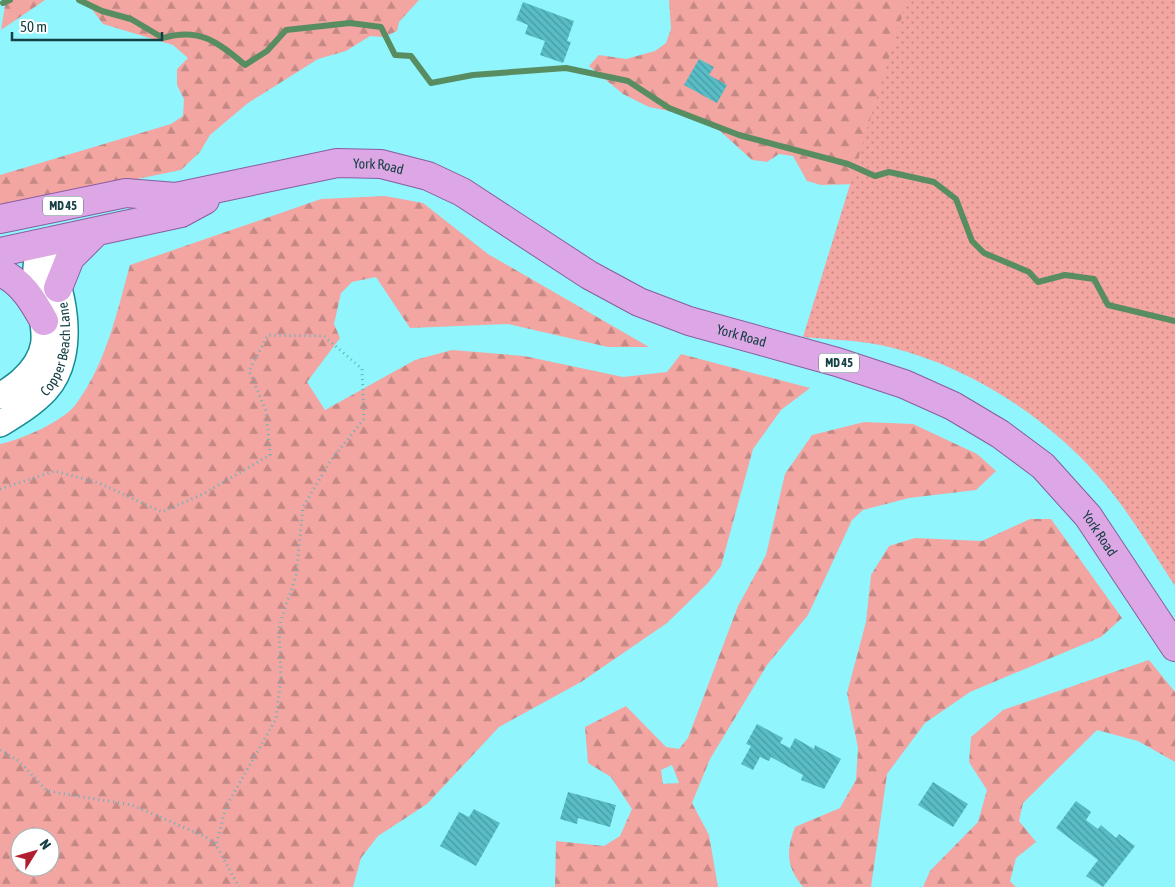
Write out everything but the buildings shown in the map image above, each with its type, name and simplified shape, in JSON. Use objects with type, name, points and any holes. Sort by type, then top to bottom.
[{"type":"main road","name":"York Road","points":[[0,219],[126,193],[176,197],[338,163],[381,164],[404,169],[437,180],[462,192],[590,275],[639,302],[689,321],[837,362],[927,394],[1000,434],[1043,466],[1099,530],[1175,647]]},
{"type":"main road","name":"York Road","points":[[0,252],[94,234],[181,214],[230,186]]},
{"type":"main road","points":[[0,235],[23,238],[40,245],[74,221],[176,197]]},
{"type":"main road","points":[[58,288],[70,258],[94,234]]},
{"type":"main road","points":[[0,272],[16,281],[25,291],[44,321]]},
{"type":"street","name":"Copper Beach Lane","points":[[3,409],[47,389],[60,363],[66,339],[65,313],[51,262],[40,245]]},
{"type":"street","name":"Copper Beach Lane","points":[[3,409],[22,380],[40,358],[45,340],[44,321],[36,277],[36,262],[40,245]]},
{"type":"path","points":[[0,489],[55,471],[99,484],[162,512],[203,494],[270,455],[266,411],[249,371],[268,335],[324,336],[362,369],[364,419],[331,460],[303,507],[296,576],[279,626],[281,676],[276,719],[226,807],[216,846]]},
{"type":"path","points":[[0,750],[19,761],[47,791],[132,805],[206,837],[216,846],[239,887]]},
{"type":"green space","points":[[6,0],[45,0],[1,30]]},
{"type":"green space","points":[[85,0],[419,0],[399,22],[397,31],[384,37],[370,36],[346,51],[318,59],[248,103],[210,135],[200,152],[181,170],[0,207],[0,175],[171,124],[183,116],[184,99],[177,85],[177,69],[188,58],[173,45],[103,24]]},
{"type":"green space","points":[[669,0],[1167,0],[1175,5],[856,184],[821,185],[807,181],[793,156],[779,154],[767,162],[752,160],[719,130],[679,113],[649,107],[623,94],[589,66],[599,55],[626,59],[655,51],[666,43],[671,29]]},
{"type":"green space","points":[[907,0],[1175,0],[1175,586],[1129,516],[1099,477],[1055,434],[1004,396],[948,367],[889,347],[846,340],[803,337]]},
{"type":"green space","points":[[385,196],[423,203],[488,254],[649,347],[608,347],[508,324],[410,328],[376,277],[352,282],[341,293],[334,324],[340,338],[307,382],[325,410],[415,360],[452,350],[524,356],[623,377],[667,372],[681,354],[810,388],[781,410],[753,449],[721,566],[708,583],[667,623],[581,682],[499,727],[427,804],[378,836],[361,858],[353,887],[0,887],[0,444],[41,429],[62,417],[76,404],[103,355],[130,265],[321,199]]},
{"type":"green space","points":[[864,422],[913,424],[977,454],[996,471],[976,490],[909,498],[863,510],[852,520],[808,615],[767,665],[710,759],[692,803],[709,835],[718,887],[555,887],[556,841],[604,846],[620,836],[632,809],[611,777],[588,763],[585,727],[626,706],[666,747],[679,749],[688,738],[738,606],[766,555],[785,474],[812,435]],"holes":[[[672,765],[679,783],[663,784],[661,770]]]},
{"type":"green space","points":[[1030,519],[1051,519],[1122,618],[1101,637],[970,692],[925,723],[887,774],[871,887],[803,887],[793,872],[789,858],[790,844],[795,827],[840,808],[856,780],[858,748],[847,693],[866,622],[871,575],[889,546],[915,538],[982,541]]},
{"type":"green space","points":[[1149,660],[1175,692],[1175,762],[1138,741],[1097,730],[1023,803],[1019,821],[1036,842],[1016,858],[1010,881],[1016,887],[923,887],[930,871],[978,822],[987,790],[969,762],[971,737],[1003,710]]},
{"type":"waterway","points":[[3,3],[10,0]]},
{"type":"waterway","points":[[79,0],[102,11],[131,19],[163,38],[187,34],[207,39],[217,43],[245,65],[267,51],[286,30],[350,23],[381,27],[395,55],[411,56],[431,83],[473,75],[566,68],[628,81],[669,108],[739,135],[848,164],[875,176],[889,172],[934,182],[956,199],[972,241],[984,253],[1029,272],[1038,282],[1065,275],[1094,279],[1108,305],[1175,321]]}]
